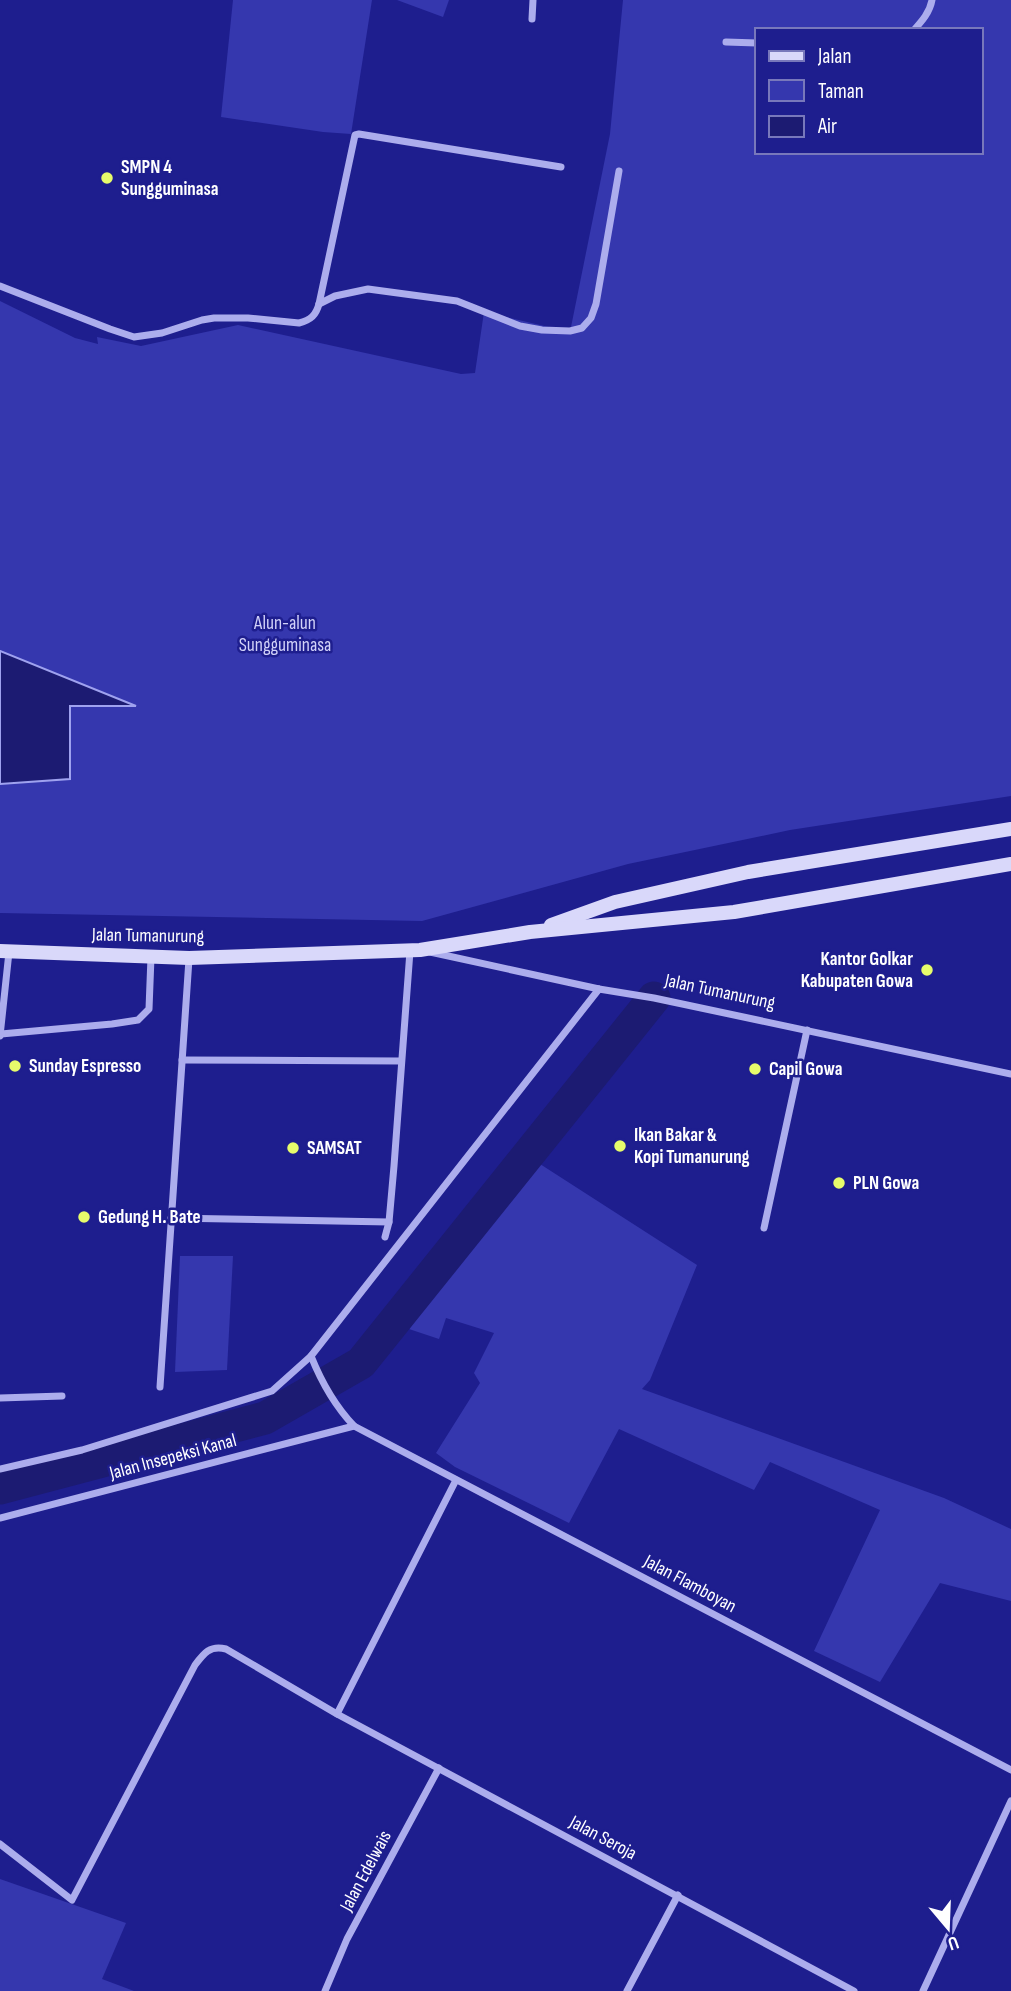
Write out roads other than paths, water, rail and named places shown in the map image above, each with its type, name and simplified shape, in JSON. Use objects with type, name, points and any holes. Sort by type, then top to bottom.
[{"type":"street","points":[[532,19],[533,0]]},
{"type":"street","points":[[916,28],[931,7],[932,0]]},
{"type":"street","points":[[726,42],[755,43]]},
{"type":"street","points":[[0,286],[134,337],[162,333],[214,318],[299,323],[314,316],[319,304],[355,135],[561,167]]},
{"type":"street","points":[[319,304],[335,296],[368,289],[457,301],[520,326],[570,331],[582,328],[591,318],[596,304],[619,171]]},
{"type":"street","name":"Jalan Tumanurung","points":[[530,932],[615,902],[748,872],[1011,830]]},
{"type":"street","name":"Jalan Tumanurung","points":[[5,951],[189,958],[415,950],[530,932],[734,912],[1011,864]]},
{"type":"street","points":[[385,1237],[389,1222],[401,1061],[415,950]]},
{"type":"street","name":"Jalan Tumanurung","points":[[415,950],[1011,1074]]},
{"type":"street","points":[[5,951],[0,1035],[138,1020],[149,1009],[151,957]]},
{"type":"street","points":[[160,1387],[189,958]]},
{"type":"street","points":[[0,1469],[82,1450],[272,1391],[311,1356],[600,989]]},
{"type":"street","points":[[764,1228],[807,1030]]},
{"type":"street","points":[[182,1060],[401,1061]]},
{"type":"street","points":[[171,1218],[389,1222]]},
{"type":"street","name":"Jalan Flamboyan","points":[[311,1356],[339,1410],[354,1426],[1011,1770]]},
{"type":"street","points":[[0,1398],[62,1396]]},
{"type":"street","name":"Jalan Insepeksi Kanal","points":[[0,1518],[354,1426]]},
{"type":"street","points":[[337,1714],[456,1480]]},
{"type":"street","name":"Jalan Seroja","points":[[0,1844],[72,1900],[195,1665],[209,1650],[226,1649],[337,1714],[854,1991]]},
{"type":"street","name":"Jalan Edelwais","points":[[325,1991],[347,1939],[439,1768]]},
{"type":"street","points":[[923,1991],[1011,1801]]},
{"type":"street","points":[[627,1991],[678,1895]]},
{"type":"water","points":[[0,651],[136,706],[70,706],[70,779],[0,784]]},
{"type":"waterway","points":[[0,1488],[265,1418],[361,1363],[654,998]]},
{"type":"place","name":"SMPN 4 Sungguminasa","points":[[107,178]]},
{"type":"place","name":"Kantor Golkar Kabupaten Gowa","points":[[927,970]]},
{"type":"place","name":"Sunday Espresso","points":[[15,1066]]},
{"type":"place","name":"Capil Gowa","points":[[755,1069]]},
{"type":"place","name":"Ikan Bakar & Kopi Tumanurung","points":[[620,1146]]},
{"type":"place","name":"SAMSAT","points":[[293,1148]]},
{"type":"place","name":"PLN Gowa","points":[[839,1183]]},
{"type":"place","name":"Gedung H. Bate","points":[[84,1217]]},
{"type":"park label","name":"Alun-alun Sungguminasa","points":[[285,634]]}]
